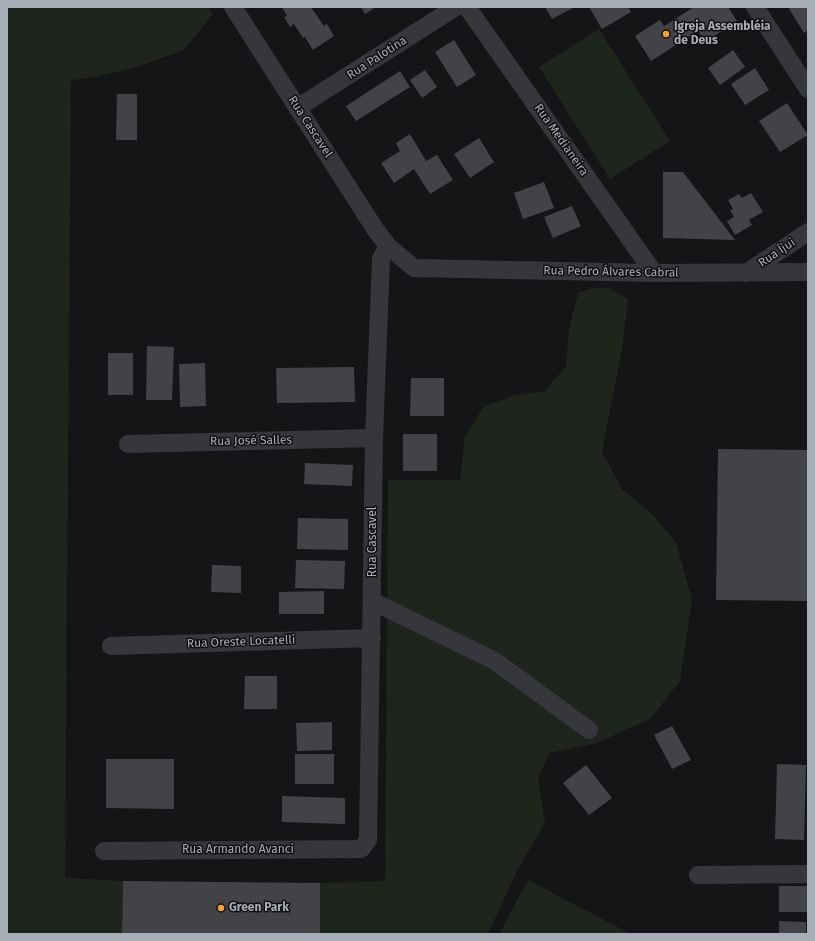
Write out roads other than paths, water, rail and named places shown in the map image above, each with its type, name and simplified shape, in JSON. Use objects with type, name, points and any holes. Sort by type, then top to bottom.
[{"type":"street","name":"Rua Cascavel","points":[[233,7],[375,229],[388,246],[414,268]]},
{"type":"street","name":"Rua Palotina","points":[[298,108],[456,7]]},
{"type":"street","name":"Rua Medianeira","points":[[467,7],[654,273]]},
{"type":"street","points":[[755,7],[808,89]]},
{"type":"street","name":"Rua Íjui","points":[[746,273],[808,232]]},
{"type":"street","name":"Rua Cascavel","points":[[368,840],[374,438],[381,259],[388,246]]},
{"type":"street","name":"Rua Pedro Álvares Cabral","points":[[414,268],[654,273],[808,272]]},
{"type":"street","name":"Rua José Salles","points":[[128,444],[374,438]]},
{"type":"street","points":[[372,602],[495,661],[589,730]]},
{"type":"street","name":"Rua Oreste Locatelli","points":[[111,646],[372,638]]},
{"type":"street","name":"Rua Armando Avanci","points":[[104,851],[361,849],[368,840]]},
{"type":"street","points":[[698,875],[808,874]]},
{"type":"place","name":"Igreja Assembléia de Deus","points":[[666,34]]},
{"type":"place","name":"Green Park","points":[[221,908]]}]
